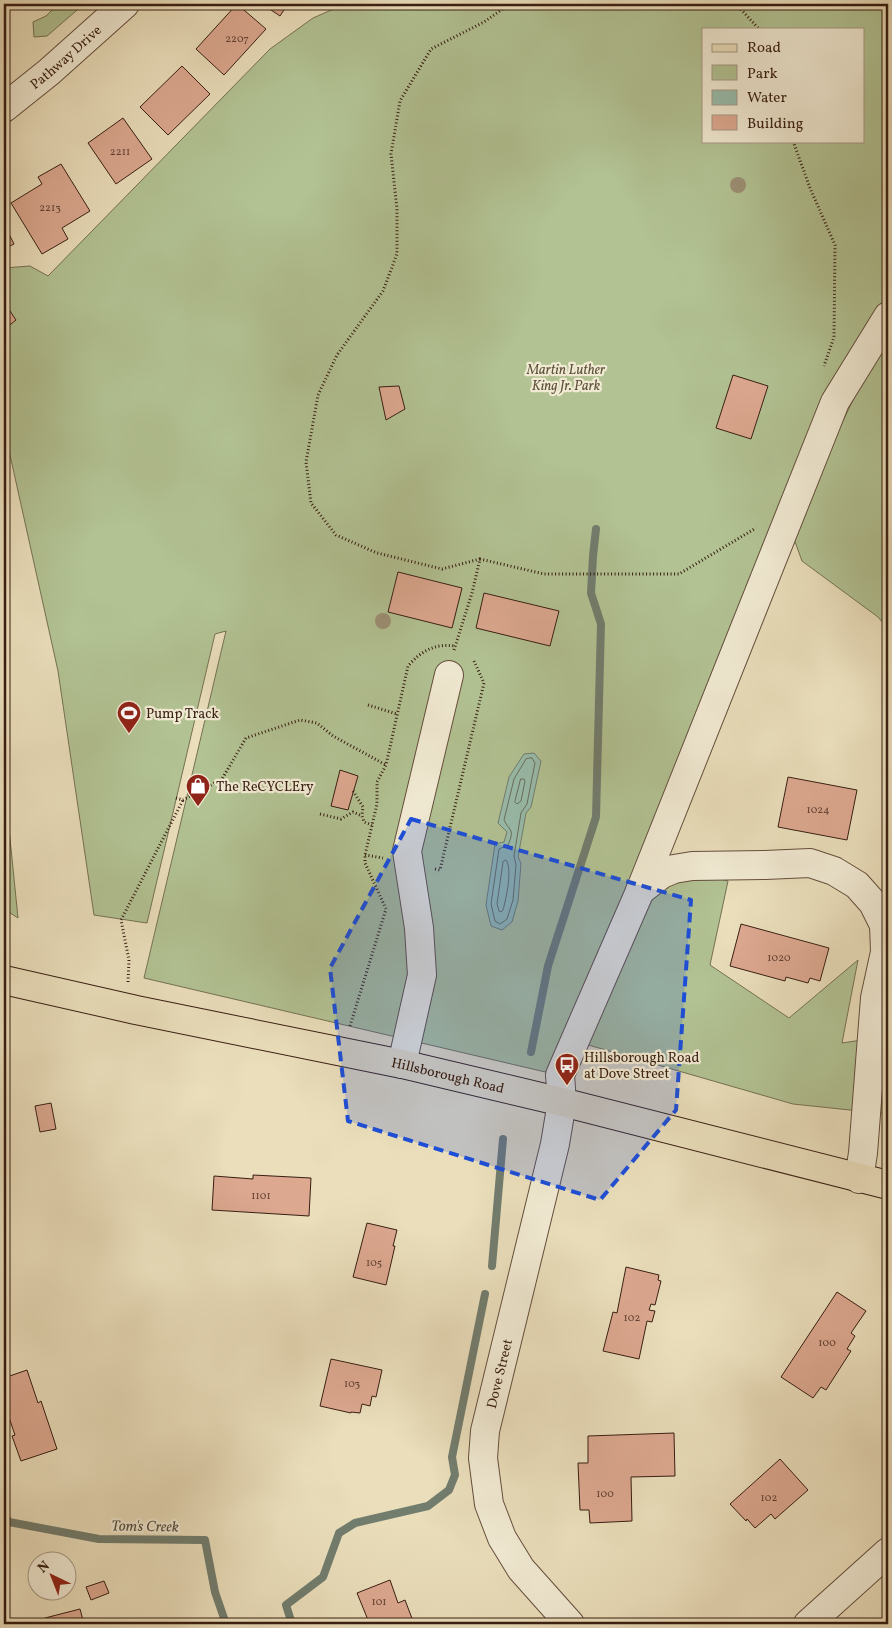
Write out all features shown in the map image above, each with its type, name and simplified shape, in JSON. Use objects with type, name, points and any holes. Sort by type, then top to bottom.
[{"type":"main road","name":"Hillsborough Road","points":[[4,980],[402,1064],[562,1102],[888,1185]]},
{"type":"street","name":"Pathway Drive","points":[[4,108],[49,72],[125,4]]},
{"type":"street","name":"Dove Street","points":[[570,1624],[521,1569],[502,1538],[489,1504],[483,1458],[485,1431],[555,1144],[562,1102],[560,1075],[640,891],[835,402],[888,316]]},
{"type":"street","points":[[402,1064],[422,975],[419,928],[407,851],[449,675]]},
{"type":"street","points":[[640,891],[662,874],[674,869],[692,866],[810,863],[834,871],[857,885],[873,903],[884,925],[885,952],[875,998],[863,1153],[859,1179]]},
{"type":"street","points":[[808,1624],[888,1552]]},
{"type":"path","points":[[510,4],[484,22],[431,49],[400,101],[391,154],[397,209],[398,254],[383,291],[337,355],[318,395],[306,462],[311,503],[336,535],[376,553],[442,569],[480,559],[544,574],[679,574],[757,527]]},
{"type":"path","points":[[736,4],[758,28]]},
{"type":"path","points":[[793,142],[810,188],[835,246],[834,337],[821,375]]},
{"type":"path","points":[[449,675],[480,559]]},
{"type":"path","points":[[368,705],[397,714]]},
{"type":"path","points":[[125,1007],[129,960],[121,920],[183,800],[222,779],[246,738],[300,720],[317,723],[333,736],[386,765]]},
{"type":"path","points":[[353,791],[363,807],[362,816],[364,822],[372,825]]},
{"type":"path","points":[[176,798],[183,800]]},
{"type":"path","points":[[320,814],[341,819],[353,812],[362,816]]},
{"type":"highlighted area","points":[[411,819],[691,900],[676,1110],[600,1200],[348,1121],[330,968]]},
{"type":"green space","points":[[58,4],[84,4],[47,36],[34,37],[33,22],[46,16]]},
{"type":"green space","name":"Martin Luther King Jr. Park","points":[[345,4],[888,4],[888,310],[840,427],[869,367],[888,335],[888,629],[878,617],[802,561],[794,539],[660,863],[728,881],[710,965],[789,1018],[858,960],[842,1043],[888,1036],[888,1114],[793,1104],[585,1044],[571,1078],[144,978],[226,631],[215,634],[147,923],[94,915],[58,671],[4,428],[4,268],[30,266],[48,276],[270,49],[313,18]]},
{"type":"green space","points":[[4,804],[7,809],[18,918],[4,909]]},
{"type":"water","points":[[534,753],[541,761],[531,807],[526,813],[518,857],[521,863],[518,901],[512,922],[502,930],[491,926],[486,905],[495,844],[504,842],[507,832],[498,823],[509,777],[524,754]]},
{"type":"building","points":[[237,4],[266,29],[224,75],[196,49]]},
{"type":"building","points":[[262,4],[288,4],[280,16]]},
{"type":"building","points":[[182,66],[210,94],[168,135],[140,107]]},
{"type":"building","points":[[123,118],[152,159],[116,184],[88,143]]},
{"type":"building","points":[[61,164],[90,211],[62,228],[68,239],[42,254],[11,203],[42,184],[38,177]]},
{"type":"building","points":[[4,224],[14,244],[4,249]]},
{"type":"building","points":[[8,308],[16,320],[6,328],[4,325],[4,310]]},
{"type":"building","points":[[733,375],[768,386],[751,439],[716,428]]},
{"type":"building","points":[[399,386],[405,409],[386,420],[379,387]]},
{"type":"building","points":[[398,572],[462,588],[452,628],[388,612]]},
{"type":"building","points":[[484,593],[559,611],[550,646],[476,628]]},
{"type":"building","points":[[340,770],[358,776],[348,810],[331,806]]},
{"type":"building","points":[[788,777],[857,790],[847,840],[778,827]]},
{"type":"building","points":[[741,924],[829,948],[820,981],[810,978],[808,983],[786,977],[785,981],[730,966]]},
{"type":"building","points":[[51,1103],[56,1129],[40,1132],[35,1106]]},
{"type":"building","points":[[253,1175],[311,1178],[309,1216],[212,1210],[214,1176],[253,1179]]},
{"type":"building","points":[[367,1223],[397,1230],[386,1285],[353,1277]]},
{"type":"building","points":[[626,1267],[659,1275],[658,1280],[661,1281],[655,1305],[651,1304],[649,1310],[655,1311],[652,1322],[647,1321],[639,1359],[603,1351],[613,1312],[617,1313]]},
{"type":"building","points":[[837,1292],[866,1311],[851,1333],[855,1336],[847,1349],[851,1351],[826,1390],[821,1387],[813,1398],[781,1377]]},
{"type":"building","points":[[331,1359],[382,1370],[376,1397],[372,1396],[370,1406],[362,1404],[360,1413],[351,1413],[320,1406]]},
{"type":"building","points":[[27,1370],[38,1403],[41,1401],[57,1449],[21,1461],[12,1436],[15,1435],[6,1409],[4,1409],[4,1378]]},
{"type":"building","points":[[674,1433],[675,1476],[631,1477],[632,1521],[590,1523],[589,1510],[580,1510],[578,1463],[588,1463],[588,1436]]},
{"type":"building","points":[[780,1459],[808,1490],[775,1519],[771,1514],[755,1528],[730,1504]]},
{"type":"building","points":[[390,1580],[398,1603],[405,1600],[413,1621],[405,1624],[361,1624],[368,1620],[357,1593]]},
{"type":"building","points":[[104,1581],[109,1593],[91,1600],[86,1587]]},
{"type":"building","points":[[80,1609],[84,1624],[47,1624],[45,1618]]},
{"type":"waterway","points":[[531,1052],[548,966],[596,817],[601,624],[591,593],[596,529]]},
{"type":"waterway","points":[[492,1266],[503,1139]]},
{"type":"waterway","points":[[292,1624],[286,1605],[323,1577],[339,1533],[355,1523],[428,1506],[449,1490],[455,1475],[452,1457],[485,1294]]},
{"type":"waterway","name":"Tom's Creek","points":[[4,1514],[9,1522],[99,1539],[205,1540],[215,1592],[226,1624]]},
{"type":"place","name":"Pump Track","points":[[129,734]]},
{"type":"place","name":"The ReCYCLEry","points":[[198,807]]},
{"type":"place","name":"Hillsborough Road at Dove Street","points":[[567,1086]]}]
